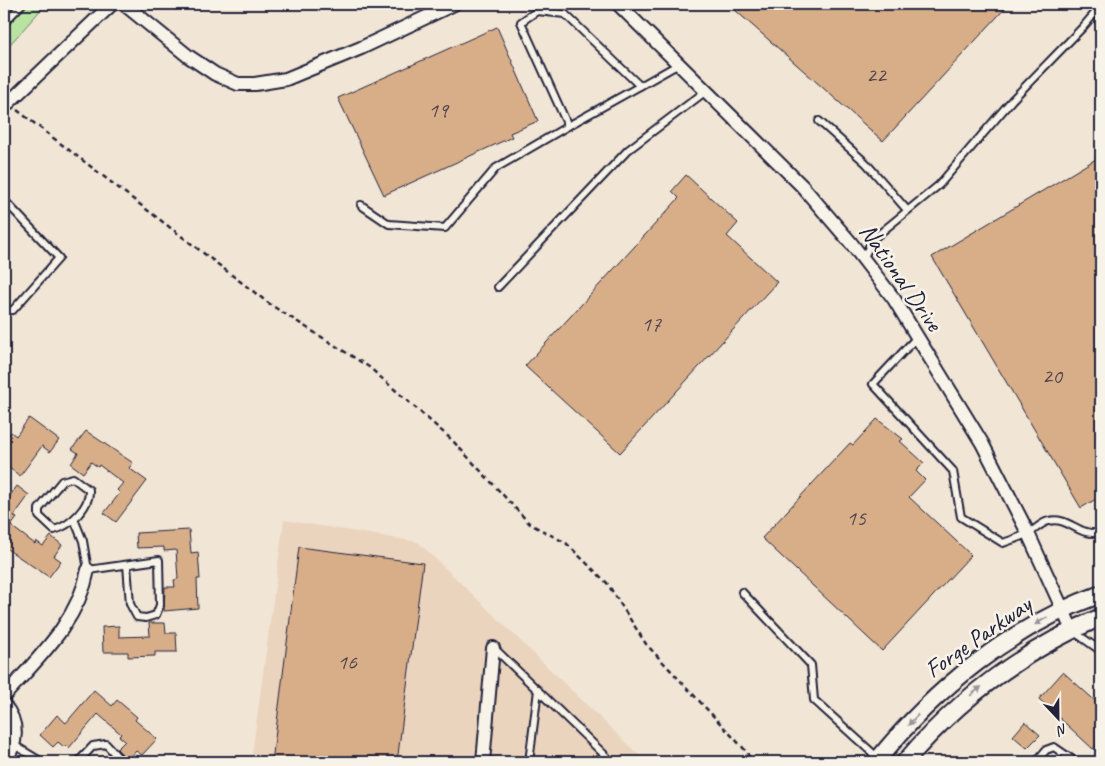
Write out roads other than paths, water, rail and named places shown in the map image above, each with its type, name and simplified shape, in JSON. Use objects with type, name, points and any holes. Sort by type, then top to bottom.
[{"type":"street","points":[[6,105],[112,4]]},
{"type":"street","points":[[124,4],[188,56],[215,74],[238,84],[255,84],[286,79],[361,48],[454,4]]},
{"type":"street","name":"National Drive","points":[[618,4],[680,63],[802,186],[864,259],[894,300],[982,443],[1028,534],[1072,630]]},
{"type":"street","points":[[4,696],[59,634],[79,602],[88,570]]},
{"type":"street","name":"Forge Parkway","points":[[879,761],[928,704],[966,670],[1009,641],[1063,611],[1101,594]]},
{"type":"street","name":"Forge Parkway","points":[[905,762],[956,708],[993,677],[1034,650],[1101,617]]},
{"type":"street","points":[[483,762],[493,648]]},
{"type":"street","points":[[4,705],[13,721],[14,745],[4,762]]},
{"type":"lane","points":[[4,23],[22,4]]},
{"type":"lane","points":[[864,259],[873,239],[945,178],[1012,100],[1083,27],[1094,12],[1095,4]]},
{"type":"lane","points":[[568,126],[521,22],[537,11],[565,14],[640,86]]},
{"type":"lane","points":[[361,204],[389,224],[445,228],[496,168],[680,63]]},
{"type":"lane","points":[[498,287],[628,150],[706,90]]},
{"type":"lane","points":[[819,121],[880,177],[907,210]]},
{"type":"lane","points":[[4,200],[59,258],[13,310],[4,311]]},
{"type":"lane","points":[[917,337],[873,384],[953,471],[961,517],[1003,543],[1028,534],[1048,521],[1064,521],[1076,530],[1095,534],[1101,532]]},
{"type":"lane","points":[[73,478],[89,490],[89,498],[74,519],[65,527],[54,530],[39,516],[39,509],[62,481],[73,478]]},
{"type":"lane","points":[[74,519],[83,541],[88,570],[159,560],[160,604],[156,614],[146,618],[137,617],[132,611],[127,565]]},
{"type":"lane","points":[[742,592],[811,664],[814,700],[879,761]]},
{"type":"lane","points":[[1072,630],[1101,651]]},
{"type":"lane","points":[[493,648],[612,762]]},
{"type":"lane","points":[[529,762],[538,690]]},
{"type":"lane","points":[[78,762],[94,746],[106,744],[122,762]]},
{"type":"lane","points":[[14,745],[42,762]]},
{"type":"lane","points":[[1036,762],[1046,750],[1054,747],[1076,762]]}]
